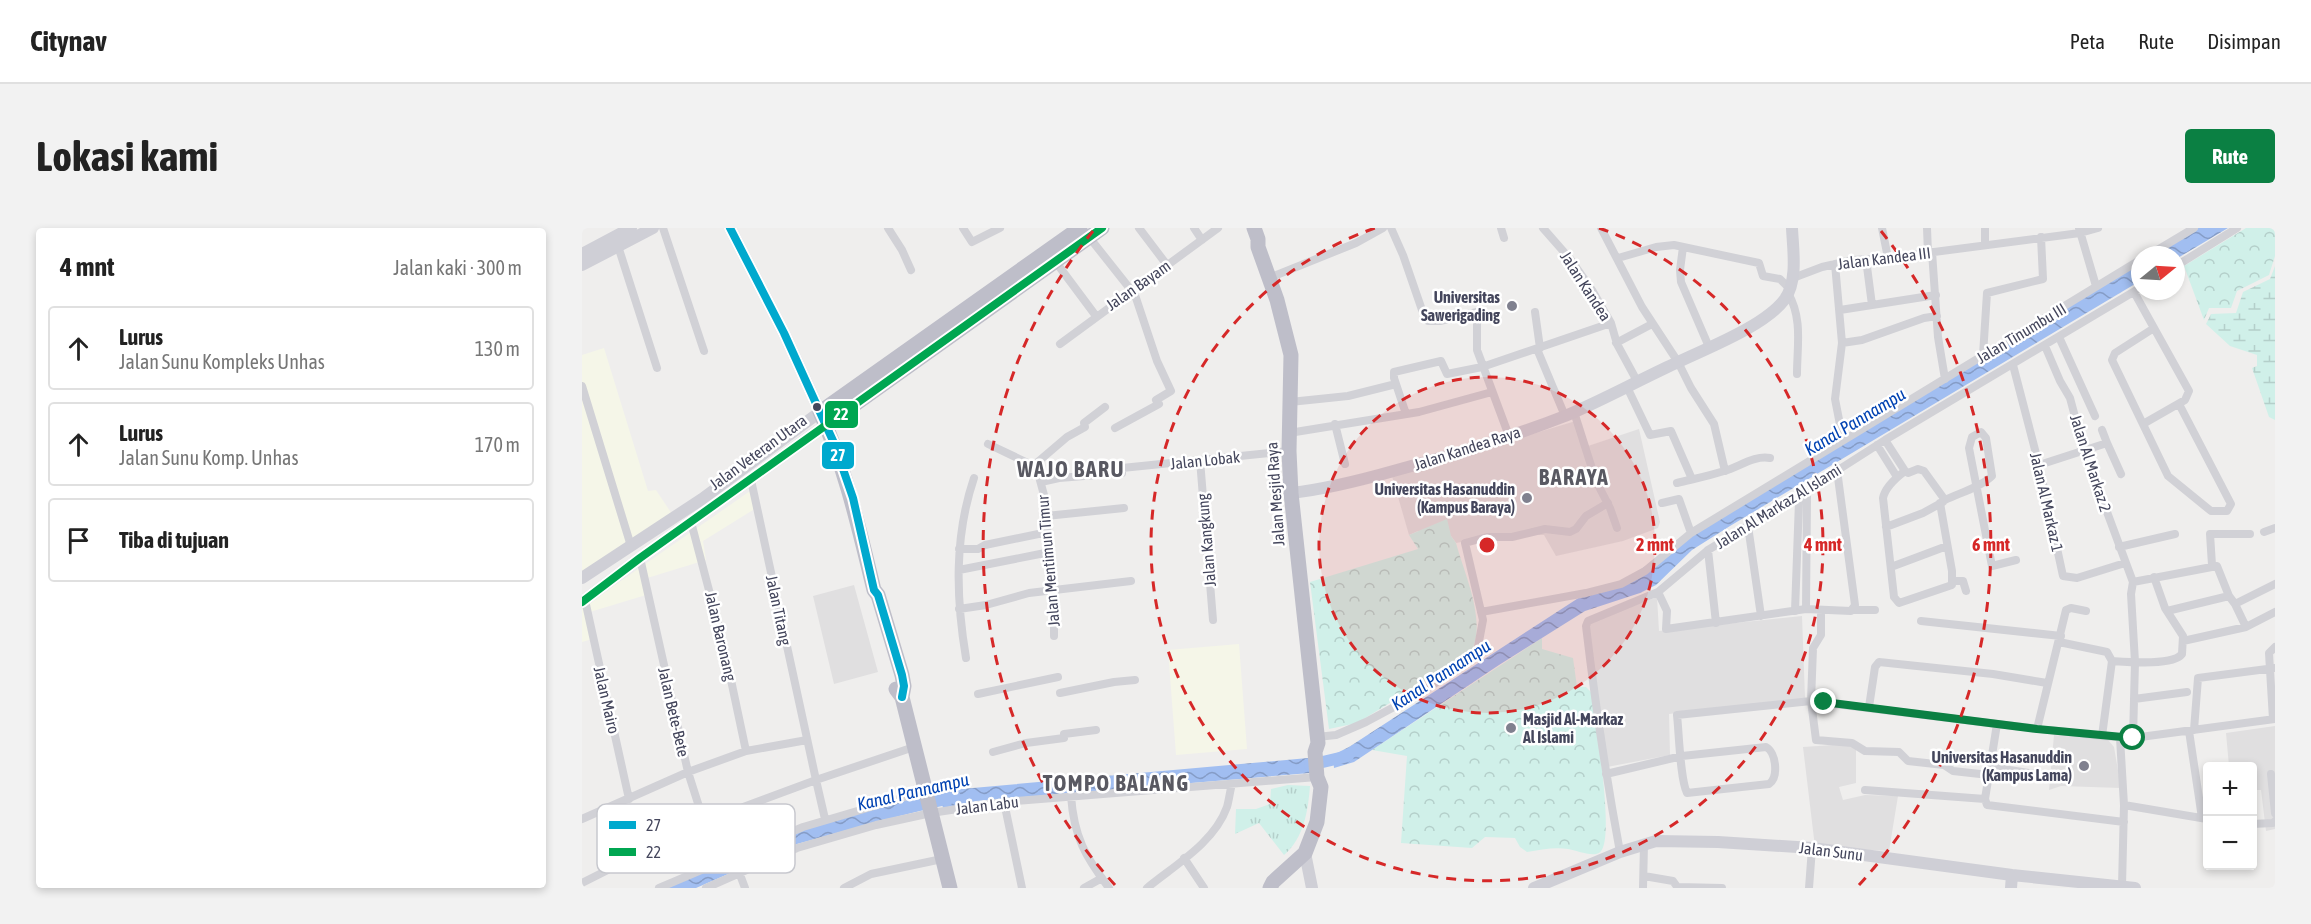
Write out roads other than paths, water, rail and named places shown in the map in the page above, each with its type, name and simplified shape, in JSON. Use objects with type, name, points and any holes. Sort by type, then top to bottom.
[{"type":"highway","name":"Jalan Veteran Utara","points":[[823,418],[1084,233],[1102,228]]},
{"type":"highway","name":"Jalan Mesjid Raya","points":[[1246,228],[1258,248],[1269,278],[1291,355],[1289,433],[1291,494],[1319,762],[1317,822],[1305,853],[1268,886]]},
{"type":"highway","name":"Jalan Mesjid Raya","points":[[1254,228],[1258,248]]},
{"type":"highway","name":"Jalan Veteran Utara","points":[[1035,267],[1054,261],[1084,233]]},
{"type":"highway","points":[[823,418],[834,442],[853,498],[874,590],[879,595],[902,675],[904,686],[902,697],[950,888]]},
{"type":"main road","points":[[582,254],[631,228]]},
{"type":"main road","points":[[582,265],[653,228]]},
{"type":"main road","points":[[730,228],[784,333],[823,418]]},
{"type":"main road","points":[[1790,286],[1792,228]]},
{"type":"main road","name":"Jalan Kandea III","points":[[1632,384],[1709,347],[1768,314],[1777,308],[1790,286]]},
{"type":"main road","name":"Jalan Kandea Raya","points":[[1291,494],[1328,488],[1397,470],[1509,436],[1569,414],[1632,384]]},
{"type":"main road","name":"Jalan Veteran Utara","points":[[584,601],[640,558],[751,480],[823,418]]},
{"type":"main road","name":"Jalan Veteran Utara","points":[[583,576],[823,418]]},
{"type":"main road","name":"Jalan Sunu","points":[[1534,888],[1620,852],[1656,842],[1718,842],[1812,848],[2011,882],[2128,887]]},
{"type":"main road","points":[[1305,853],[1311,885]]},
{"type":"main road","points":[[1292,866],[1311,885]]},
{"type":"street","points":[[663,228],[704,351]]},
{"type":"street","points":[[888,228],[911,270]]},
{"type":"street","points":[[963,228],[972,242],[1000,228]]},
{"type":"street","points":[[1139,228],[1167,266]]},
{"type":"street","points":[[1194,228],[1202,240]]},
{"type":"street","name":"Jalan Bayam","points":[[1060,344],[1218,228]]},
{"type":"street","points":[[1269,278],[1356,243],[1383,228]]},
{"type":"street","points":[[1391,228],[1428,321],[1435,322],[1478,312],[1476,345],[1482,367],[1509,436]]},
{"type":"street","points":[[1501,228],[1504,238]]},
{"type":"street","name":"Jalan Kandea","points":[[1543,228],[1578,269],[1611,323],[1616,343],[1650,435],[1671,431],[1692,479]]},
{"type":"street","points":[[1601,228],[1631,288],[1714,424],[1725,471]]},
{"type":"street","points":[[1882,228],[1888,258]]},
{"type":"street","points":[[1927,228],[1945,379]]},
{"type":"street","points":[[1985,228],[1985,245]]},
{"type":"street","name":"Jalan Kandea III","points":[[1790,286],[1835,264],[1930,253],[2098,228]]},
{"type":"street","points":[[2164,246],[2194,228]]},
{"type":"street","points":[[2185,260],[2237,228]]},
{"type":"street","points":[[2080,230],[2096,286]]},
{"type":"street","points":[[1084,233],[1132,290],[1157,361],[1171,391],[1156,400],[1159,404],[1115,428]]},
{"type":"street","points":[[1983,355],[1987,293],[2043,279],[2041,237]]},
{"type":"street","points":[[1618,258],[1656,247],[1674,245],[1759,262],[1764,276],[1780,279],[1790,286],[1798,317],[1797,374]]},
{"type":"street","points":[[618,246],[657,368]]},
{"type":"street","points":[[1683,247],[1681,282],[1709,347]]},
{"type":"street","points":[[1866,259],[1872,304]]},
{"type":"street","points":[[1054,261],[1096,316]]},
{"type":"street","points":[[1835,264],[1842,343],[1835,399],[1843,440]]},
{"type":"street","name":"Jalan Tinumbu III","points":[[1481,612],[1586,593],[1621,584],[1645,571],[1691,533],[2131,265]]},
{"type":"street","name":"Jalan Al Markaz Al Islami","points":[[1620,852],[1606,774],[1586,623],[1590,619],[1659,592],[1708,550],[1885,440],[2013,366],[2131,294]]},
{"type":"street","points":[[1840,310],[1936,295]]},
{"type":"street","points":[[2142,300],[2154,327],[2188,386],[2188,396],[2179,404],[2143,424]]},
{"type":"street","points":[[1535,312],[1539,348],[1617,528]]},
{"type":"street","points":[[1842,343],[1862,340],[1924,318],[1937,316]]},
{"type":"street","points":[[1406,414],[1394,372],[1442,361],[1447,374],[1482,367],[1611,323]]},
{"type":"street","points":[[1616,343],[1652,324]]},
{"type":"street","points":[[2154,327],[2115,353],[2112,360],[2163,469],[2174,483],[2211,511],[2229,510],[2231,504],[2179,404]]},
{"type":"street","points":[[2059,338],[2095,416]]},
{"type":"street","name":"Jalan Al Markaz 2","points":[[2045,346],[2070,398],[2084,450],[2133,582]]},
{"type":"street","name":"Jalan Al Markaz 1","points":[[2013,366],[2039,465],[2063,576],[2077,578],[2125,563]]},
{"type":"street","points":[[1290,402],[1348,396],[1396,384]]},
{"type":"street","points":[[582,386],[631,546]]},
{"type":"street","points":[[1289,433],[1406,414],[1492,392]]},
{"type":"street","points":[[988,444],[1033,466],[1067,437],[1085,427],[1084,423],[1105,407]]},
{"type":"street","points":[[1335,424],[1346,464]]},
{"type":"street","points":[[2102,430],[2121,474]]},
{"type":"street","points":[[1886,527],[1923,513],[1978,485],[1992,476],[1986,438],[1981,432],[1972,437],[1969,448],[1978,485],[1992,566],[2016,560]]},
{"type":"street","points":[[1885,440],[1905,471],[1908,473],[1918,469],[1924,471],[1942,502],[1953,581],[1950,587],[1899,603],[1894,597],[1883,498],[1884,493],[1897,477],[1905,471]]},
{"type":"street","points":[[2039,465],[2107,443]]},
{"type":"street","points":[[1877,445],[1897,477]]},
{"type":"street","name":"Jalan Lobak","points":[[1041,482],[1200,460],[1289,451]]},
{"type":"street","points":[[1677,483],[1739,467],[1751,460],[1770,458]]},
{"type":"street","name":"Jalan Kangkung","points":[[1200,460],[1213,620]]},
{"type":"street","name":"Jalan Mentimun Timur","points":[[1033,466],[1041,482],[1048,532],[1054,636]]},
{"type":"street","points":[[1659,592],[1666,611],[1666,629],[1806,609],[1848,612],[1854,605],[1837,470]]},
{"type":"street","points":[[966,658],[959,609],[959,549],[963,519],[974,478]]},
{"type":"street","name":"Jalan Titang","points":[[751,480],[816,780]]},
{"type":"street","points":[[1662,502],[1679,499],[1691,533]]},
{"type":"street","points":[[1795,611],[1803,499],[1806,609]]},
{"type":"street","name":"Jalan Labu","points":[[795,849],[821,840],[930,812],[1004,802],[1232,783],[1319,762],[1329,737],[1356,727],[1422,692],[1466,663],[1477,652],[1483,620],[1464,543],[1487,537],[1512,537],[1545,529],[1570,532],[1576,529],[1586,516],[1608,503]]},
{"type":"street","points":[[1046,516],[1124,508]]},
{"type":"street","name":"Jalan Baronang","points":[[691,522],[724,647],[746,751]]},
{"type":"street","points":[[1748,526],[1761,616]]},
{"type":"street","points":[[2264,532],[2275,528]]},
{"type":"street","points":[[959,549],[978,549],[985,545],[1048,532]]},
{"type":"street","points":[[2119,547],[2175,534]]},
{"type":"street","points":[[2212,565],[2210,534],[2250,534]]},
{"type":"street","points":[[1891,567],[1947,546]]},
{"type":"street","points":[[1708,550],[1716,623]]},
{"type":"street","points":[[959,570],[1050,552]]},
{"type":"street","name":"Jalan Bete-Bete","points":[[640,558],[688,772],[698,804]]},
{"type":"street","points":[[2133,738],[2135,662],[2131,594],[2133,582],[2212,565],[2218,567],[2229,596],[2246,627]]},
{"type":"street","points":[[2112,661],[2135,662],[2179,658],[2182,654],[2183,636],[2167,611],[2154,577]]},
{"type":"street","points":[[959,609],[986,605],[1029,593],[1131,581]]},
{"type":"street","points":[[1953,581],[1963,581],[1965,591]]},
{"type":"street","points":[[2235,604],[2275,584]]},
{"type":"street","points":[[2167,611],[2229,596]]},
{"type":"street","name":"Jalan Mairo","points":[[584,601],[629,799]]},
{"type":"street","points":[[1854,605],[1875,610]]},
{"type":"street","points":[[2037,729],[2046,683],[2067,609],[2086,611]]},
{"type":"street","points":[[2183,641],[2246,627],[2275,612]]},
{"type":"street","points":[[1821,615],[1821,635],[1813,648],[1811,701],[1814,736],[1817,741],[1852,743],[1865,751],[1899,752],[1908,761],[1944,765],[1953,771],[1990,771],[2049,776]]},
{"type":"street","points":[[1921,621],[2060,639],[2108,652],[2112,661],[2102,736]]},
{"type":"street","points":[[1606,774],[1682,756],[1766,747],[1772,752],[1775,776],[1768,784],[1689,793],[1685,787],[1682,756],[1677,715],[1811,701],[2120,738],[2274,719],[2269,652],[2275,647]]},
{"type":"street","points":[[1869,707],[1875,668],[1879,662],[1992,674],[2046,683]]},
{"type":"street","points":[[2205,816],[2192,730],[2198,678],[2272,669]]},
{"type":"street","points":[[978,694],[1058,677]]},
{"type":"street","points":[[1060,693],[1114,682],[1135,681]]},
{"type":"street","points":[[2134,699],[2187,692]]},
{"type":"street","points":[[1986,802],[1997,724]]},
{"type":"street","points":[[993,752],[1026,743],[1096,730]]},
{"type":"street","points":[[2120,738],[2128,887]]},
{"type":"street","points":[[617,804],[688,772],[746,751],[807,740]]},
{"type":"street","points":[[751,804],[914,747]]},
{"type":"street","points":[[2271,774],[2275,813]]},
{"type":"street","points":[[816,780],[825,819]]},
{"type":"street","points":[[1147,888],[1184,858],[1216,827],[1227,806],[1232,783]]},
{"type":"street","points":[[1865,790],[1986,802],[2124,822]]},
{"type":"street","points":[[795,830],[825,819],[925,792]]},
{"type":"street","points":[[1071,796],[1078,841],[1089,861],[1109,888]]},
{"type":"street","points":[[1004,802],[1022,888]]},
{"type":"street","points":[[2124,805],[2203,818]]},
{"type":"street","points":[[582,819],[597,813]]},
{"type":"street","points":[[2257,824],[2273,824],[2275,820]]},
{"type":"street","points":[[1643,888],[1644,844]]},
{"type":"street","points":[[1809,888],[1812,848]]},
{"type":"street","points":[[1184,858],[1204,888]]},
{"type":"street","points":[[847,887],[871,874],[942,859]]},
{"type":"street","points":[[584,888],[582,883],[602,873]]},
{"type":"street","points":[[659,888],[694,873]]},
{"type":"street","name":"Jalan Labu","points":[[706,888],[736,873]]},
{"type":"street","points":[[741,873],[745,888]]},
{"type":"street","points":[[1644,876],[1673,881],[1678,887],[1722,888]]},
{"type":"street","points":[[1084,888],[1102,878]]},
{"type":"water","points":[[2196,228],[2228,228],[2185,254],[2185,246],[2167,246]]},
{"type":"water","points":[[2131,268],[2131,286],[1730,526],[1692,550],[1656,585],[1640,593],[1585,611],[1499,665],[1354,762],[1334,768],[1333,755],[1349,747],[1580,597],[1619,585],[1689,535]]},
{"type":"water","points":[[1308,758],[1310,773],[976,801],[943,808],[939,791]]},
{"type":"water","points":[[914,797],[918,811],[795,845],[795,832]]},
{"type":"water","points":[[699,873],[730,873],[696,888],[667,888]]},
{"type":"waterway","name":"Kanal Pannampu","points":[[1310,765],[1348,756]]},
{"type":"waterway","name":"Kanal Pannampu","points":[[902,809],[955,797]]},
{"type":"place","name":"Universitas Sawerigading","points":[[1512,306]]},
{"type":"place","name":"Universitas Hasanuddin (Kampus Baraya)","points":[[1527,498]]},
{"type":"place","name":"Masjid Al-Markaz Al Islami","points":[[1511,728]]},
{"type":"place","name":"Universitas Hasanuddin (Kampus Lama)","points":[[2084,766]]},
{"type":"district","name":"WAJO BARU","points":[[1071,469]]},
{"type":"district","name":"BARAYA","points":[[1574,477]]},
{"type":"district","name":"TOMPO BALANG","points":[[1116,783]]}]
